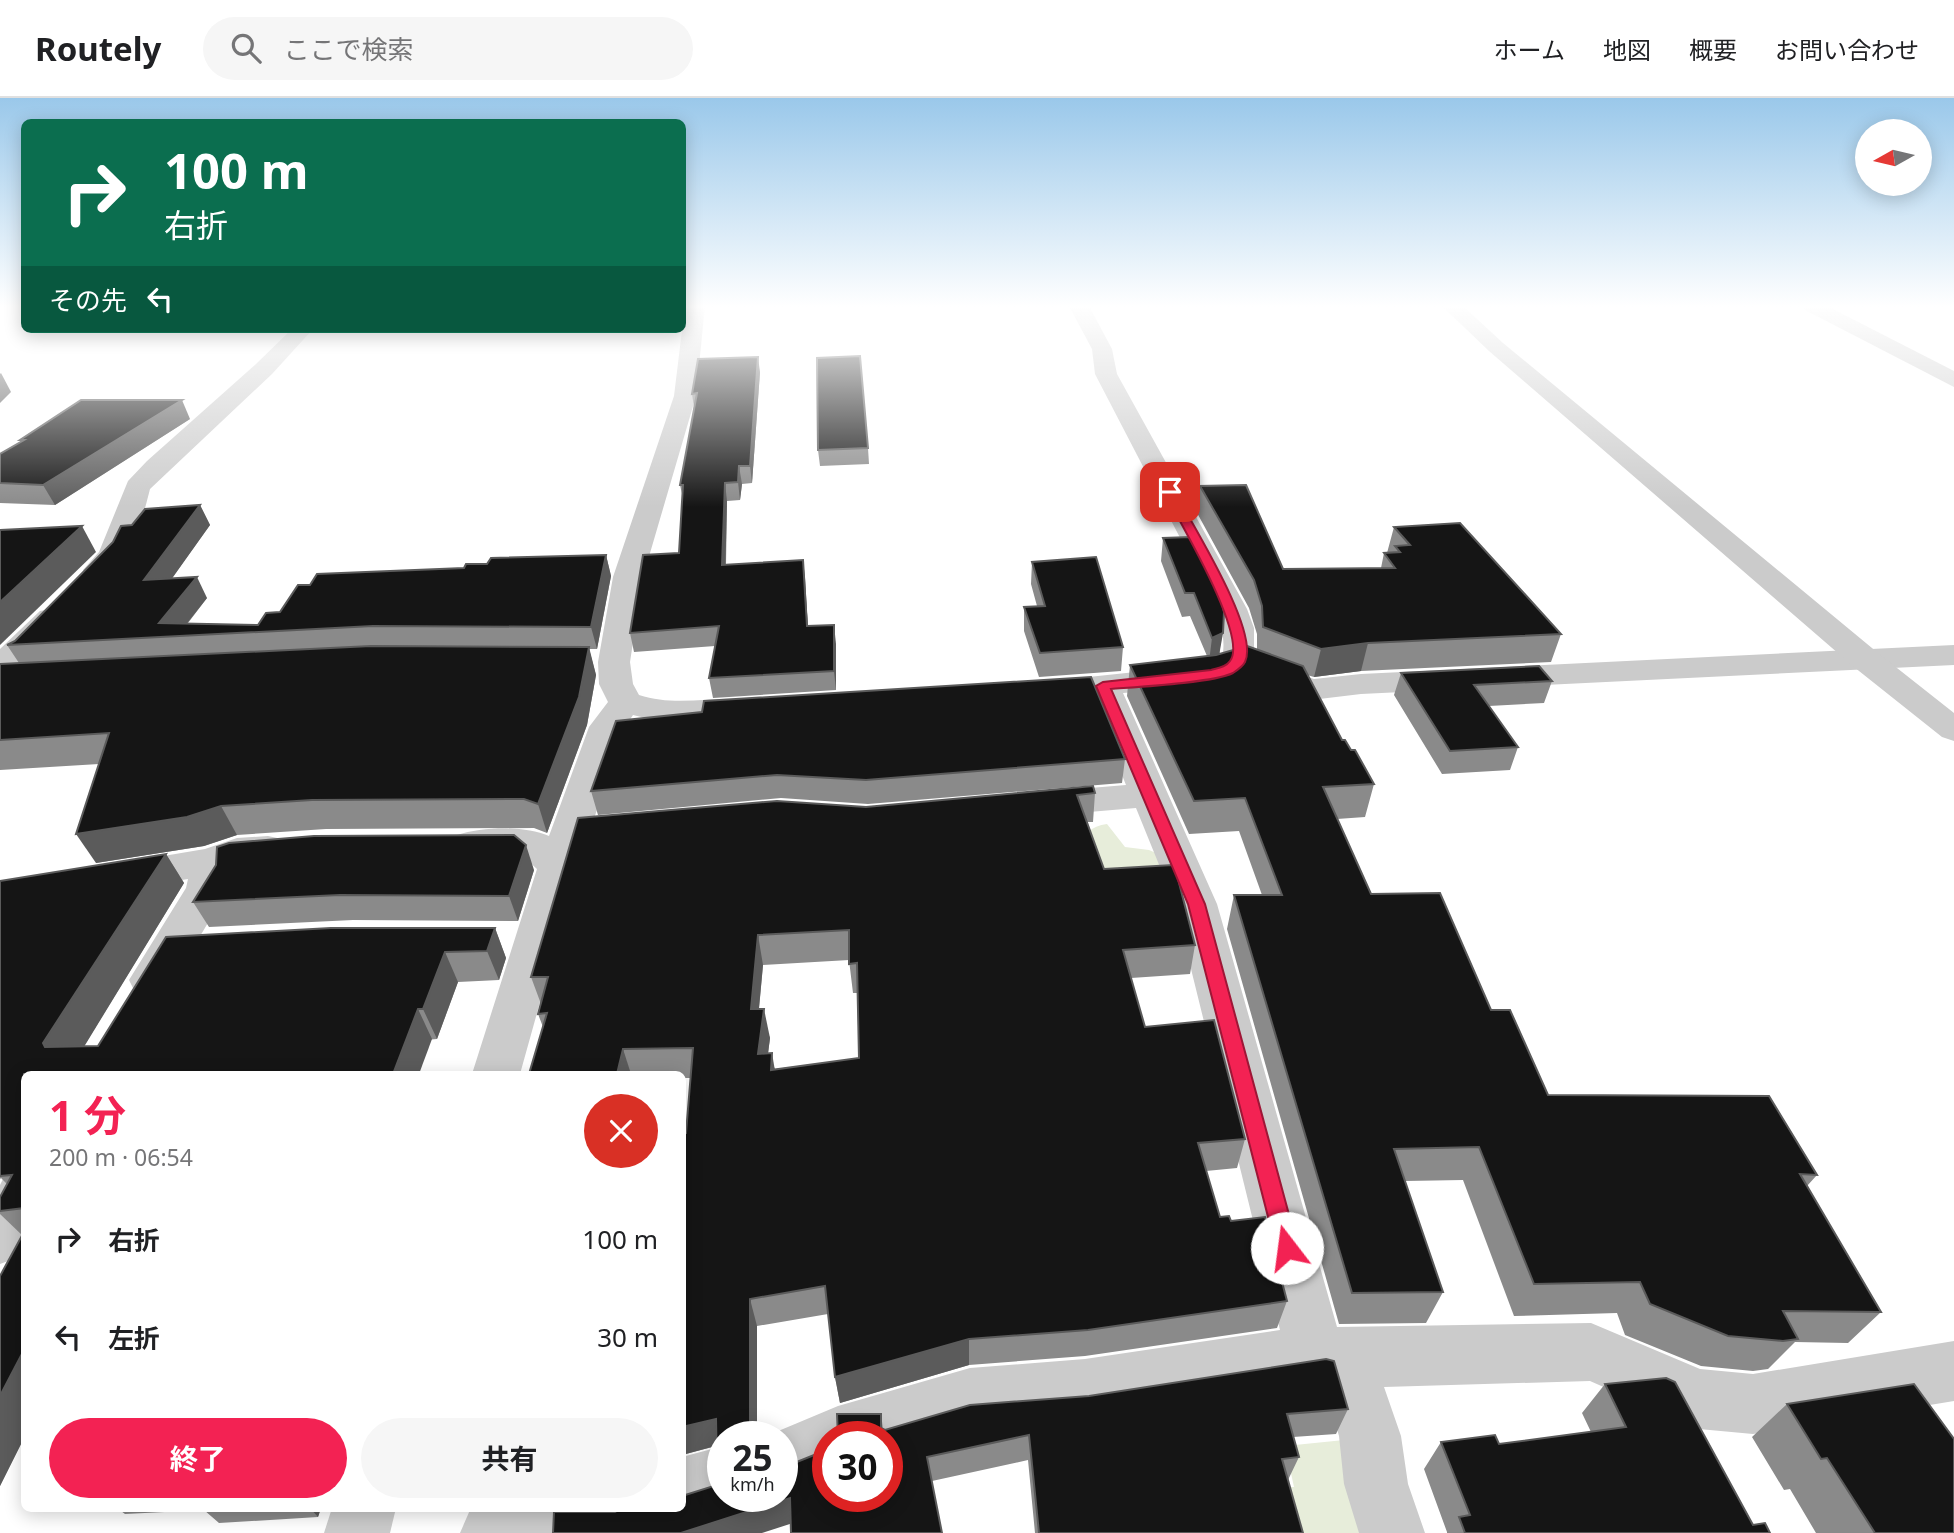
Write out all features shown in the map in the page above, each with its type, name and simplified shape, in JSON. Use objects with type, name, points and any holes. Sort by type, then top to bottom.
[{"type":"street","points":[[83,584],[112,555],[131,512],[137,488],[156,466],[260,373]]},
{"type":"street","points":[[688,373],[685,396],[600,662],[625,702],[650,712],[777,708]]},
{"type":"street","points":[[1022,692],[1211,674],[1227,670],[1238,662],[1240,651],[1232,609],[1107,373]]},
{"type":"street","points":[[1527,373],[1866,660],[1954,730]]},
{"type":"street","points":[[0,662],[16,654],[64,604]]},
{"type":"street","points":[[1238,662],[1311,690],[1362,684],[1954,655]]},
{"type":"street","points":[[0,680],[39,677]]},
{"type":"street","points":[[1103,686],[1196,904],[1330,1356],[1370,1436],[1376,1484],[1392,1533]]},
{"type":"street","points":[[495,1071],[516,939],[564,850],[607,727],[625,702]]},
{"type":"street","points":[[1001,808],[1148,795]]},
{"type":"street","points":[[438,843],[534,844],[564,850],[610,830]]},
{"type":"street","points":[[94,880],[210,862],[237,852],[300,847]]},
{"type":"street","points":[[127,1019],[207,889],[210,862]]},
{"type":"street","points":[[170,949],[222,945]]},
{"type":"street","points":[[892,1421],[970,1398],[1086,1389],[1330,1356],[1591,1352],[1699,1399],[1753,1404],[1954,1371]]},
{"type":"street","points":[[686,1488],[707,1482]]},
{"type":"street","points":[[357,1533],[363,1512]]},
{"type":"street","points":[[492,1533],[550,1525],[595,1512]]},
{"type":"green space","points":[[1107,824],[1125,847],[1149,850],[1163,856],[1166,867],[1066,890],[1082,839],[1096,827]]},
{"type":"green space","points":[[1354,1439],[1382,1533],[1293,1533],[1280,1487],[1294,1487],[1285,1446]]},
{"type":"building","points":[[696,373],[757,373],[750,466],[739,466],[738,482],[725,483],[722,565],[803,560],[807,626],[834,625],[834,671],[709,678],[719,626],[630,633],[643,555],[679,553],[683,485],[680,485],[697,393],[692,394]]},
{"type":"building","points":[[817,373],[861,373],[868,448],[818,450]]},
{"type":"building","points":[[81,400],[182,400],[43,485],[0,483],[0,454]]},
{"type":"building","points":[[1246,485],[1283,569],[1395,568],[1384,553],[1400,552],[1395,546],[1410,545],[1394,527],[1460,523],[1561,634],[1368,643],[1321,649],[1263,627],[1262,606],[1254,580],[1200,486]]},
{"type":"building","points":[[200,505],[144,580],[197,577],[159,623],[258,625],[266,613],[280,612],[298,585],[310,585],[317,574],[464,568],[466,564],[487,564],[491,558],[606,555],[591,627],[373,626],[7,645],[15,641],[113,542],[121,526],[132,525],[145,509]]},
{"type":"building","points":[[82,526],[0,602],[0,530]]},
{"type":"building","points":[[1191,537],[1218,587],[1224,612],[1223,633],[1212,638],[1194,593],[1185,593],[1163,538]]},
{"type":"building","points":[[1096,557],[1123,647],[1040,653],[1024,607],[1045,606],[1032,562]]},
{"type":"building","points":[[371,646],[589,647],[579,697],[538,804],[524,799],[312,800],[221,806],[187,817],[76,834],[109,733],[0,740],[0,664]]},
{"type":"building","points":[[1247,646],[1303,666],[1342,740],[1345,740],[1351,750],[1355,750],[1374,784],[1323,787],[1371,894],[1440,893],[1491,1010],[1510,1010],[1548,1095],[1769,1096],[1817,1175],[1800,1174],[1881,1312],[1783,1311],[1798,1339],[1783,1341],[1728,1336],[1650,1304],[1640,1282],[1534,1284],[1479,1147],[1394,1149],[1443,1292],[1352,1293],[1234,895],[1282,895],[1245,798],[1194,801],[1130,665],[1216,655]]},
{"type":"building","points":[[1539,666],[1552,681],[1474,685],[1518,747],[1450,751],[1401,673]]},
{"type":"building","points":[[1091,677],[1125,759],[866,780],[777,775],[591,791],[616,721],[702,712],[704,701]]},
{"type":"building","points":[[1093,786],[1095,793],[1077,795],[1104,869],[1173,865],[1177,875],[1195,945],[1123,950],[1145,1027],[1214,1020],[1245,1139],[1198,1143],[1220,1217],[1229,1216],[1231,1221],[1265,1217],[1287,1301],[1088,1330],[969,1339],[835,1377],[825,1286],[750,1299],[750,1421],[716,1419],[686,1426],[686,1133],[693,1048],[623,1049],[618,1071],[530,1071],[547,1013],[538,1014],[548,977],[531,977],[578,818],[777,801],[866,807]],"holes":[[[849,930],[849,964],[857,963],[859,1058],[771,1070],[772,1053],[758,1054],[764,1009],[751,1009],[758,935]]]},
{"type":"building","points":[[514,835],[526,845],[509,896],[340,895],[193,902],[216,865],[217,847],[229,843],[314,836]]},
{"type":"building","points":[[166,854],[43,1043],[45,1047],[98,1046],[166,937],[331,928],[495,928],[487,951],[445,952],[423,1009],[418,1009],[394,1071],[21,1071],[21,1208],[0,1211],[0,1197],[12,1175],[0,1176],[0,881]]},
{"type":"building","points":[[21,1238],[21,1356],[0,1396],[0,1276]]},
{"type":"building","points":[[1326,1359],[1334,1361],[1348,1409],[1287,1414],[1299,1457],[1282,1459],[1303,1533],[1039,1533],[1029,1435],[927,1457],[942,1533],[791,1533],[790,1512],[798,1512],[798,1462],[812,1456],[812,1512],[903,1512],[903,1425],[970,1405],[1089,1396]]},
{"type":"building","points":[[1666,1378],[1675,1382],[1753,1525],[1765,1523],[1770,1533],[1465,1533],[1459,1517],[1470,1515],[1441,1442],[1495,1435],[1499,1444],[1626,1427],[1605,1384]]},
{"type":"building","points":[[1914,1384],[1954,1439],[1954,1533],[1875,1533],[1827,1458],[1821,1459],[1787,1404]]},
{"type":"building","points":[[837,1414],[881,1414],[881,1421],[837,1421]]},
{"type":"building","points":[[707,1488],[707,1512],[746,1512],[681,1533],[553,1533],[554,1512],[686,1512],[686,1495]]},
{"type":"route","points":[[1170,492],[1232,609],[1238,628],[1238,662],[1227,670],[1211,674],[1103,686],[1196,904],[1287,1248]]}]
